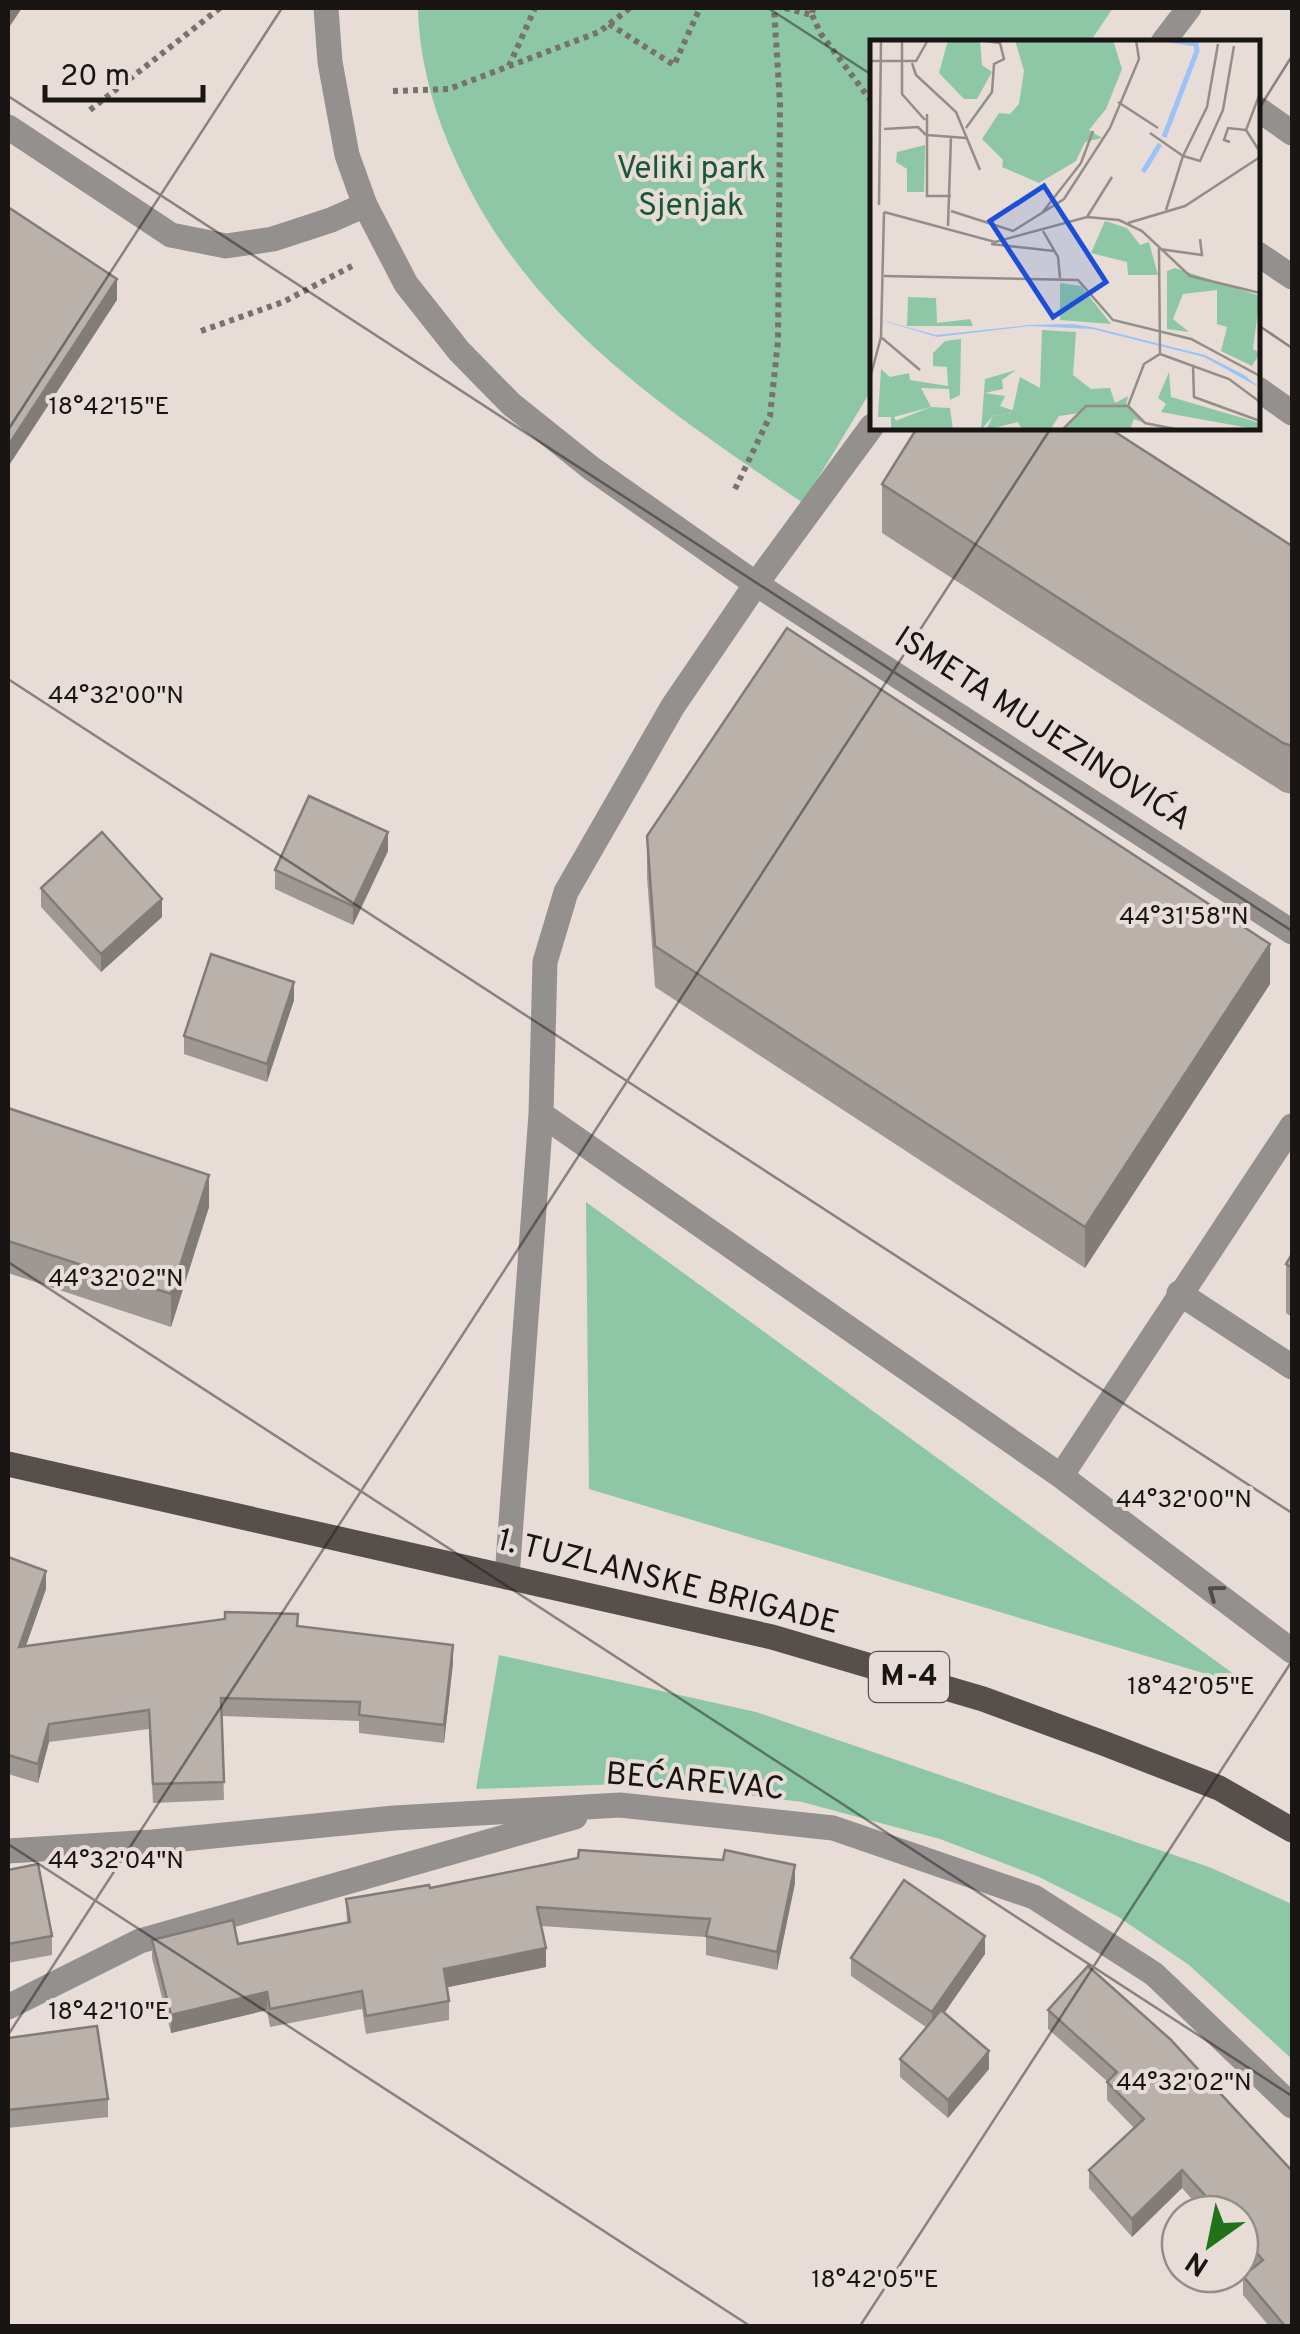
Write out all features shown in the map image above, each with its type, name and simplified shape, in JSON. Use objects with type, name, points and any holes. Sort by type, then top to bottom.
[{"type":"main road","name":"1. TUZLANSKE BRIGADE","points":[[8,1464],[772,1638],[983,1699],[1219,1788],[1292,1830]]},
{"type":"street","name":"ISMETA MUJEZINOVIĆA","points":[[326,8],[330,62],[347,155],[365,205],[406,284],[459,350],[511,404],[591,468],[756,584],[1292,932]]},
{"type":"street","points":[[1165,40],[1189,8]]},
{"type":"street","points":[[1260,110],[1292,133]]},
{"type":"street","points":[[8,128],[171,235],[226,246],[274,238],[365,205]]},
{"type":"street","points":[[1260,255],[1292,276]]},
{"type":"street","points":[[1260,390],[1292,413]]},
{"type":"street","points":[[507,1577],[541,1114],[545,962],[566,892],[673,706],[870,429]]},
{"type":"street","points":[[541,1114],[1061,1476],[1292,1651]]},
{"type":"street","points":[[1061,1476],[1292,1126]]},
{"type":"street","points":[[1179,1294],[1292,1367]]},
{"type":"street","points":[[8,2007],[140,1941],[620,1804]]},
{"type":"street","name":"BEĆAREVAC","points":[[8,1850],[620,1804],[833,1828],[1034,1897],[1154,1974],[1292,2106]]},
{"type":"path","points":[[90,110],[220,8]]},
{"type":"path","points":[[510,66],[534,8]]},
{"type":"path","points":[[393,91],[448,89],[599,32],[630,8]]},
{"type":"path","points":[[608,24],[674,65],[700,8]]},
{"type":"path","points":[[735,489],[770,416],[778,341],[780,104],[774,8]]},
{"type":"path","points":[[785,8],[812,11],[820,34],[870,99]]},
{"type":"green space","name":"Veliki park Sjenjak","points":[[418,8],[1113,8],[1091,40],[870,40],[870,392],[803,503],[699,431],[601,354],[517,264],[482,212],[453,154],[433,101]]},
{"type":"green space","points":[[586,1202],[1253,1688],[589,1489]]},
{"type":"green space","points":[[499,1655],[756,1712],[1209,1867],[1292,1904],[1292,2059],[1189,1965],[1117,1916],[1037,1876],[940,1839],[802,1802],[651,1783],[476,1789]]},
{"type":"building","points":[[8,207],[117,279],[8,446]]},
{"type":"building","points":[[916,430],[1112,430],[1292,546],[1292,746],[1283,743],[882,484]]},
{"type":"building","points":[[787,628],[1270,944],[1085,1227],[655,946],[647,836]]},
{"type":"building","points":[[309,796],[388,832],[353,906],[275,870]]},
{"type":"building","points":[[102,832],[162,899],[101,954],[41,888]]},
{"type":"building","points":[[211,954],[294,982],[267,1064],[184,1036]]},
{"type":"building","points":[[8,1108],[209,1175],[171,1294],[8,1241]]},
{"type":"building","points":[[8,1557],[46,1571],[19,1647],[225,1619],[225,1612],[298,1614],[297,1626],[453,1645],[444,1725],[359,1715],[360,1702],[221,1698],[224,1782],[153,1784],[149,1710],[49,1724],[38,1764],[8,1755]]},
{"type":"building","points":[[579,1850],[723,1860],[725,1850],[795,1865],[777,1952],[706,1936],[710,1919],[537,1907],[546,1948],[444,1969],[449,2001],[366,2016],[362,1991],[270,2009],[267,1992],[171,2015],[152,1940],[233,1920],[238,1944],[350,1922],[346,1899],[429,1885],[430,1888],[578,1858]]},
{"type":"building","points":[[38,1864],[52,1936],[8,1944],[8,1870]]},
{"type":"building","points":[[904,1880],[985,1936],[932,2012],[851,1958]]},
{"type":"building","points":[[1088,1966],[1170,2039],[1292,2171],[1292,2326],[1285,2326],[1258,2294],[1263,2260],[1260,2194],[1204,2194],[1182,2170],[1132,2219],[1089,2170],[1144,2119],[1107,2082],[1117,2072],[1048,2010]]},
{"type":"building","points":[[941,2010],[989,2051],[948,2100],[900,2059]]},
{"type":"building","points":[[97,2026],[108,2099],[8,2110],[8,2038]]}]
